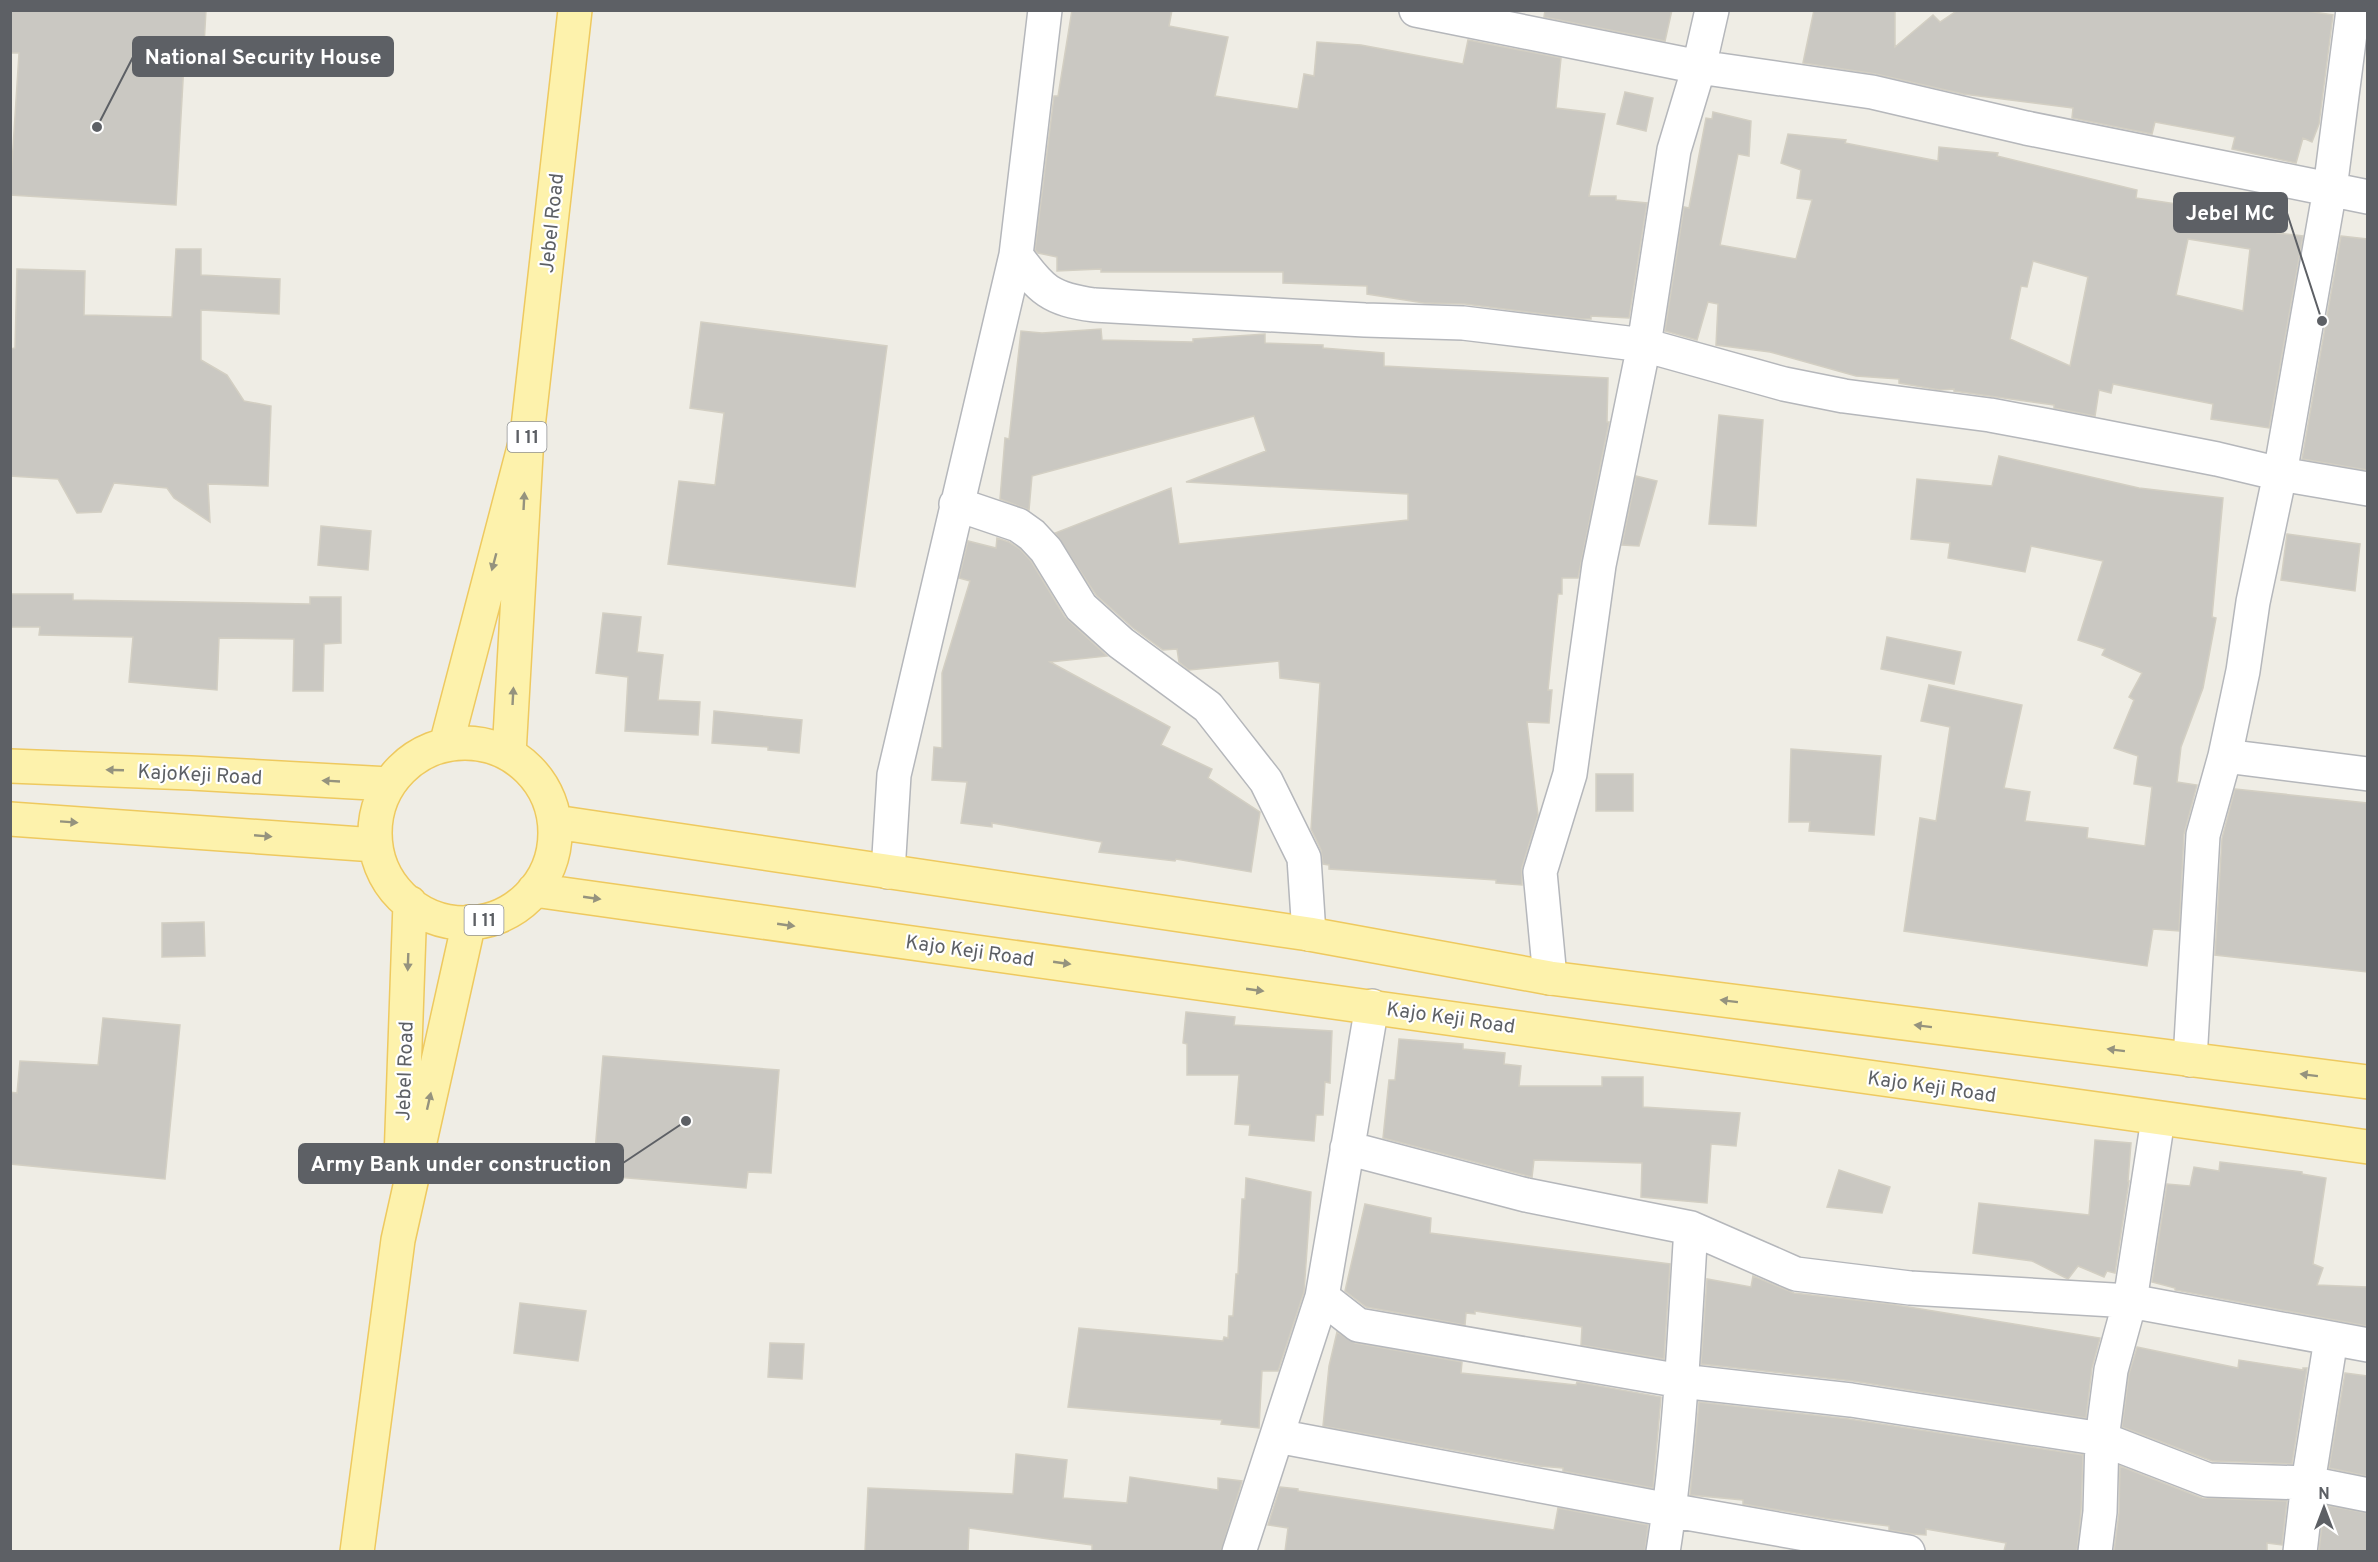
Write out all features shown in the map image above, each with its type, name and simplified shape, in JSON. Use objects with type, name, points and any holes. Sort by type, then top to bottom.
[{"type":"main road","name":"Jebel Road","points":[[509,754],[527,436],[575,10]]},
{"type":"main road","name":"Jebel Road","points":[[446,745],[527,436]]},
{"type":"main road","name":"I 11","points":[[446,745],[490,746],[509,754],[527,767],[540,783],[550,802],[555,822],[552,854],[547,870],[534,890],[506,913],[488,920],[469,922],[438,917],[410,903],[393,887],[382,867],[375,845],[375,824],[379,804],[389,784],[404,766],[423,753],[446,745]]},
{"type":"main road","name":"KajoKeji Road","points":[[10,766],[389,784]]},
{"type":"main road","points":[[10,819],[375,845]]},
{"type":"main road","points":[[555,822],[1309,934],[1550,978],[2367,1082]]},
{"type":"main road","name":"Kajo Keji Road","points":[[534,890],[2367,1147]]},
{"type":"main road","name":"Jebel Road","points":[[398,1240],[410,903]]},
{"type":"main road","name":"Jebel Road","points":[[357,1551],[398,1240],[469,922]]},
{"type":"street","points":[[888,872],[894,776],[1016,255],[1045,10]]},
{"type":"street","points":[[1416,10],[1699,67],[1872,92],[2026,128],[2367,197]]},
{"type":"street","points":[[1550,978],[1540,872],[1569,774],[1599,565],[1644,345],[1674,150],[1699,67],[1712,10]]},
{"type":"street","points":[[2190,1060],[2203,835],[2243,671],[2253,602],[2280,474],[2330,189],[2353,10]]},
{"type":"street","points":[[1016,255],[1036,283],[1066,301],[1365,320],[1463,323],[1644,345],[1804,388],[1844,396],[2040,424],[2217,459],[2280,474],[2367,489]]},
{"type":"street","points":[[956,504],[1018,525],[1032,535],[1046,550],[1081,607],[1121,643],[1208,707],[1266,781],[1304,858],[1309,934]]},
{"type":"street","points":[[2224,756],[2367,774]]},
{"type":"street","points":[[1239,1551],[1322,1297],[1372,1006]]},
{"type":"street","points":[[2095,1551],[2100,1512],[2102,1439],[2111,1370],[2130,1301],[2158,1119]]},
{"type":"street","points":[[1347,1149],[1526,1195],[1691,1228],[1796,1274],[1910,1288],[2130,1301],[2367,1345]]},
{"type":"street","points":[[1663,1551],[1681,1381],[1691,1228]]},
{"type":"street","points":[[1322,1297],[1358,1325],[1681,1381],[1851,1400],[2102,1439],[2208,1480],[2308,1483],[2367,1495]]},
{"type":"street","points":[[2300,1551],[2308,1483],[2331,1339]]},
{"type":"street","points":[[1277,1436],[1669,1510],[1908,1551]]},
{"type":"building","points":[[10,10],[206,10],[203,64],[184,63],[176,205],[10,195],[19,53],[10,53]]},
{"type":"building","points":[[1072,10],[1172,10],[1169,26],[1228,37],[1215,96],[1298,109],[1304,74],[1314,76],[1317,42],[1361,45],[1463,64],[1468,40],[1561,58],[1556,108],[1605,114],[1589,196],[1616,196],[1616,200],[1647,203],[1629,318],[1591,316],[1591,319],[1583,319],[1465,304],[1424,303],[1367,294],[1367,286],[1283,283],[1283,272],[1101,272],[1101,269],[1057,271],[1057,257],[1038,253],[1035,250],[1054,96],[1058,96]]},
{"type":"building","points":[[1545,10],[1672,10],[1665,41],[1544,17]]},
{"type":"building","points":[[1814,10],[1895,10],[1895,47],[1933,15],[1940,22],[1958,10],[2301,10],[2333,15],[2319,124],[2312,142],[2303,138],[2296,163],[2232,149],[2235,137],[2155,122],[2152,134],[2072,118],[2073,108],[1963,94],[1876,74],[1803,63]]},
{"type":"building","points":[[1625,92],[1653,98],[1646,131],[1617,124]]},
{"type":"building","points":[[1713,112],[1751,121],[1749,156],[1738,154],[1720,245],[1796,259],[1812,200],[1797,198],[1801,170],[1781,163],[1788,134],[1846,140],[1845,143],[1938,161],[1939,147],[1998,153],[1997,156],[2137,190],[2136,198],[2232,212],[2231,216],[2279,223],[2277,233],[2303,236],[2269,428],[2211,419],[2213,404],[2113,384],[2111,393],[2099,390],[2095,416],[2054,408],[2054,405],[1899,383],[1899,379],[1856,376],[1770,352],[1716,345],[1718,304],[1708,302],[1697,340],[1665,331],[1684,207],[1689,208],[1706,118],[1712,119]],"holes":[[[2188,239],[2250,249],[2243,311],[2176,295]],[[2033,261],[2088,277],[2070,366],[2010,339],[2021,286],[2027,287]]]},
{"type":"building","points":[[2341,236],[2367,239],[2367,470],[2302,459]]},
{"type":"building","points":[[176,249],[201,249],[201,275],[280,279],[279,314],[201,310],[201,360],[227,375],[244,401],[271,406],[268,486],[208,484],[210,522],[174,498],[167,488],[114,483],[101,512],[77,513],[58,479],[10,476],[10,349],[15,348],[17,269],[85,271],[84,315],[172,317]]},
{"type":"building","points":[[701,322],[887,346],[855,587],[668,564],[679,481],[715,485],[724,413],[690,408]]},
{"type":"building","points":[[1101,329],[1102,340],[1193,342],[1193,339],[1265,334],[1265,343],[1323,345],[1323,348],[1384,353],[1384,366],[1608,378],[1607,422],[1609,422],[1578,578],[1562,578],[1562,594],[1558,594],[1548,690],[1552,690],[1549,723],[1527,722],[1538,815],[1522,867],[1522,885],[1496,883],[1496,880],[1329,869],[1329,865],[1323,864],[1321,850],[1311,829],[1320,683],[1280,678],[1279,661],[1189,670],[1179,662],[1177,649],[1163,650],[1133,628],[1096,595],[1055,533],[1171,488],[1179,544],[1408,520],[1408,494],[1186,482],[1266,451],[1254,416],[1032,476],[1029,510],[1000,499],[1005,438],[1009,439],[1021,331],[1042,333]]},
{"type":"building","points":[[1719,415],[1763,420],[1756,526],[1709,524]]},
{"type":"building","points":[[1999,456],[2139,488],[2223,498],[2212,617],[2216,618],[2203,688],[2181,747],[2177,782],[2197,785],[2184,834],[2179,931],[2153,929],[2147,966],[1904,931],[1920,818],[1936,821],[1950,727],[1921,721],[1929,685],[2022,705],[2004,788],[2030,792],[2025,821],[2088,828],[2087,838],[2145,846],[2152,787],[2134,784],[2138,756],[2114,748],[2134,700],[2129,697],[2142,673],[2102,655],[2105,649],[2078,640],[2103,561],[2031,546],[2025,572],[1948,558],[1950,543],[1911,539],[1917,479],[1992,486]]},
{"type":"building","points":[[1636,476],[1657,481],[1639,546],[1622,545]]},
{"type":"building","points":[[321,526],[371,531],[368,570],[318,565]]},
{"type":"building","points":[[2287,534],[2360,544],[2355,591],[2281,580]]},
{"type":"building","points":[[997,538],[1020,549],[1031,561],[1065,617],[1107,656],[1050,662],[1170,727],[1161,745],[1212,769],[1208,778],[1260,812],[1251,872],[1176,859],[1175,861],[1099,852],[1102,842],[992,823],[992,827],[961,823],[967,782],[932,780],[934,747],[942,748],[942,673],[970,581],[959,578],[968,541],[996,548]]},
{"type":"building","points":[[10,594],[73,594],[73,600],[310,604],[310,597],[341,597],[341,643],[324,644],[323,691],[293,691],[294,639],[219,638],[217,690],[129,682],[133,637],[39,635],[40,627],[10,627]]},
{"type":"building","points":[[603,613],[641,617],[637,652],[663,655],[658,700],[700,702],[698,735],[625,731],[628,677],[596,673]]},
{"type":"building","points":[[1887,637],[1961,652],[1954,684],[1881,669]]},
{"type":"building","points":[[714,711],[802,720],[799,753],[768,750],[768,747],[712,743]]},
{"type":"building","points":[[1791,749],[1881,756],[1874,835],[1809,831],[1810,822],[1789,822]]},
{"type":"building","points":[[1596,774],[1633,774],[1633,811],[1596,811]]},
{"type":"building","points":[[2235,789],[2367,803],[2367,972],[2215,955],[2222,838]]},
{"type":"building","points":[[204,922],[205,956],[162,957],[162,923]]},
{"type":"building","points":[[1186,1012],[1235,1017],[1234,1025],[1332,1031],[1330,1083],[1325,1082],[1323,1115],[1316,1115],[1314,1141],[1249,1135],[1250,1125],[1235,1124],[1239,1075],[1187,1075],[1187,1044],[1183,1043]]},
{"type":"building","points":[[103,1018],[180,1025],[165,1179],[10,1164],[10,1092],[17,1093],[20,1061],[98,1065]]},
{"type":"building","points":[[1399,1039],[1463,1044],[1463,1049],[1505,1053],[1504,1064],[1521,1066],[1519,1086],[1602,1086],[1602,1077],[1643,1077],[1643,1107],[1740,1113],[1736,1146],[1711,1144],[1707,1203],[1641,1197],[1642,1163],[1534,1160],[1532,1177],[1383,1138],[1389,1080],[1395,1080]]},
{"type":"building","points":[[603,1056],[779,1070],[771,1173],[748,1172],[746,1188],[593,1175]]},
{"type":"building","points":[[2095,1140],[2131,1143],[2129,1181],[2115,1273],[2107,1271],[2104,1277],[2078,1266],[2068,1279],[2032,1261],[1973,1253],[1979,1203],[2089,1215]]},
{"type":"building","points":[[2220,1162],[2302,1172],[2302,1174],[2326,1178],[2313,1264],[2323,1268],[2317,1285],[2367,1287],[2367,1326],[2175,1290],[2175,1288],[2152,1282],[2167,1184],[2190,1186],[2194,1167],[2219,1171]]},
{"type":"building","points":[[1839,1170],[1890,1187],[1882,1213],[1827,1207]]},
{"type":"building","points":[[1246,1178],[1311,1192],[1304,1292],[1278,1371],[1262,1371],[1259,1428],[1221,1424],[1222,1420],[1068,1407],[1079,1328],[1223,1341],[1224,1337],[1228,1338],[1229,1316],[1233,1316],[1236,1274],[1238,1274],[1242,1199],[1245,1199]]},
{"type":"building","points":[[1365,1204],[1431,1218],[1430,1233],[1670,1264],[1664,1359],[1581,1345],[1582,1327],[1475,1311],[1475,1314],[1466,1313],[1465,1325],[1366,1307],[1345,1291]]},
{"type":"building","points":[[1753,1276],[1794,1293],[1890,1304],[2100,1338],[2092,1368],[2086,1418],[1853,1381],[1701,1364],[1707,1279],[1751,1287]]},
{"type":"building","points":[[520,1303],[586,1311],[578,1361],[514,1353]]},
{"type":"building","points":[[1337,1332],[1355,1343],[1462,1362],[1461,1373],[1576,1385],[1577,1382],[1661,1397],[1653,1488],[1563,1471],[1563,1468],[1539,1466],[1323,1426],[1329,1366]]},
{"type":"building","points":[[770,1343],[804,1344],[802,1379],[768,1377]]},
{"type":"building","points":[[2137,1347],[2238,1368],[2239,1360],[2303,1370],[2307,1368],[2292,1464],[2212,1461],[2122,1427],[2129,1374]]},
{"type":"building","points":[[2345,1373],[2367,1376],[2367,1476],[2329,1468]]},
{"type":"building","points":[[1699,1402],[1849,1419],[2083,1455],[2077,1551],[2004,1551],[2006,1543],[1926,1529],[1926,1535],[1913,1534],[1889,1530],[1889,1526],[1830,1519],[1743,1504],[1743,1500],[1690,1495]]},
{"type":"building","points":[[1016,1454],[1067,1460],[1063,1498],[1127,1503],[1130,1477],[1218,1490],[1218,1478],[1242,1481],[1221,1551],[1092,1551],[1092,1545],[969,1528],[968,1551],[865,1551],[868,1488],[1013,1494]]},
{"type":"building","points":[[2120,1466],[2202,1498],[2287,1501],[2282,1545],[2267,1543],[2267,1551],[2114,1551],[2119,1513]]},
{"type":"building","points":[[1280,1487],[1554,1530],[1558,1508],[1648,1525],[1645,1551],[1285,1551],[1288,1528],[1268,1525]]},
{"type":"building","points":[[2324,1505],[2367,1513],[2367,1551],[2319,1551]]},
{"type":"place","name":"National Security House","points":[[97,127]]},
{"type":"place","name":"Jebel MC","points":[[2322,321]]},
{"type":"place","name":"Army Bank under construction","points":[[686,1121]]}]
